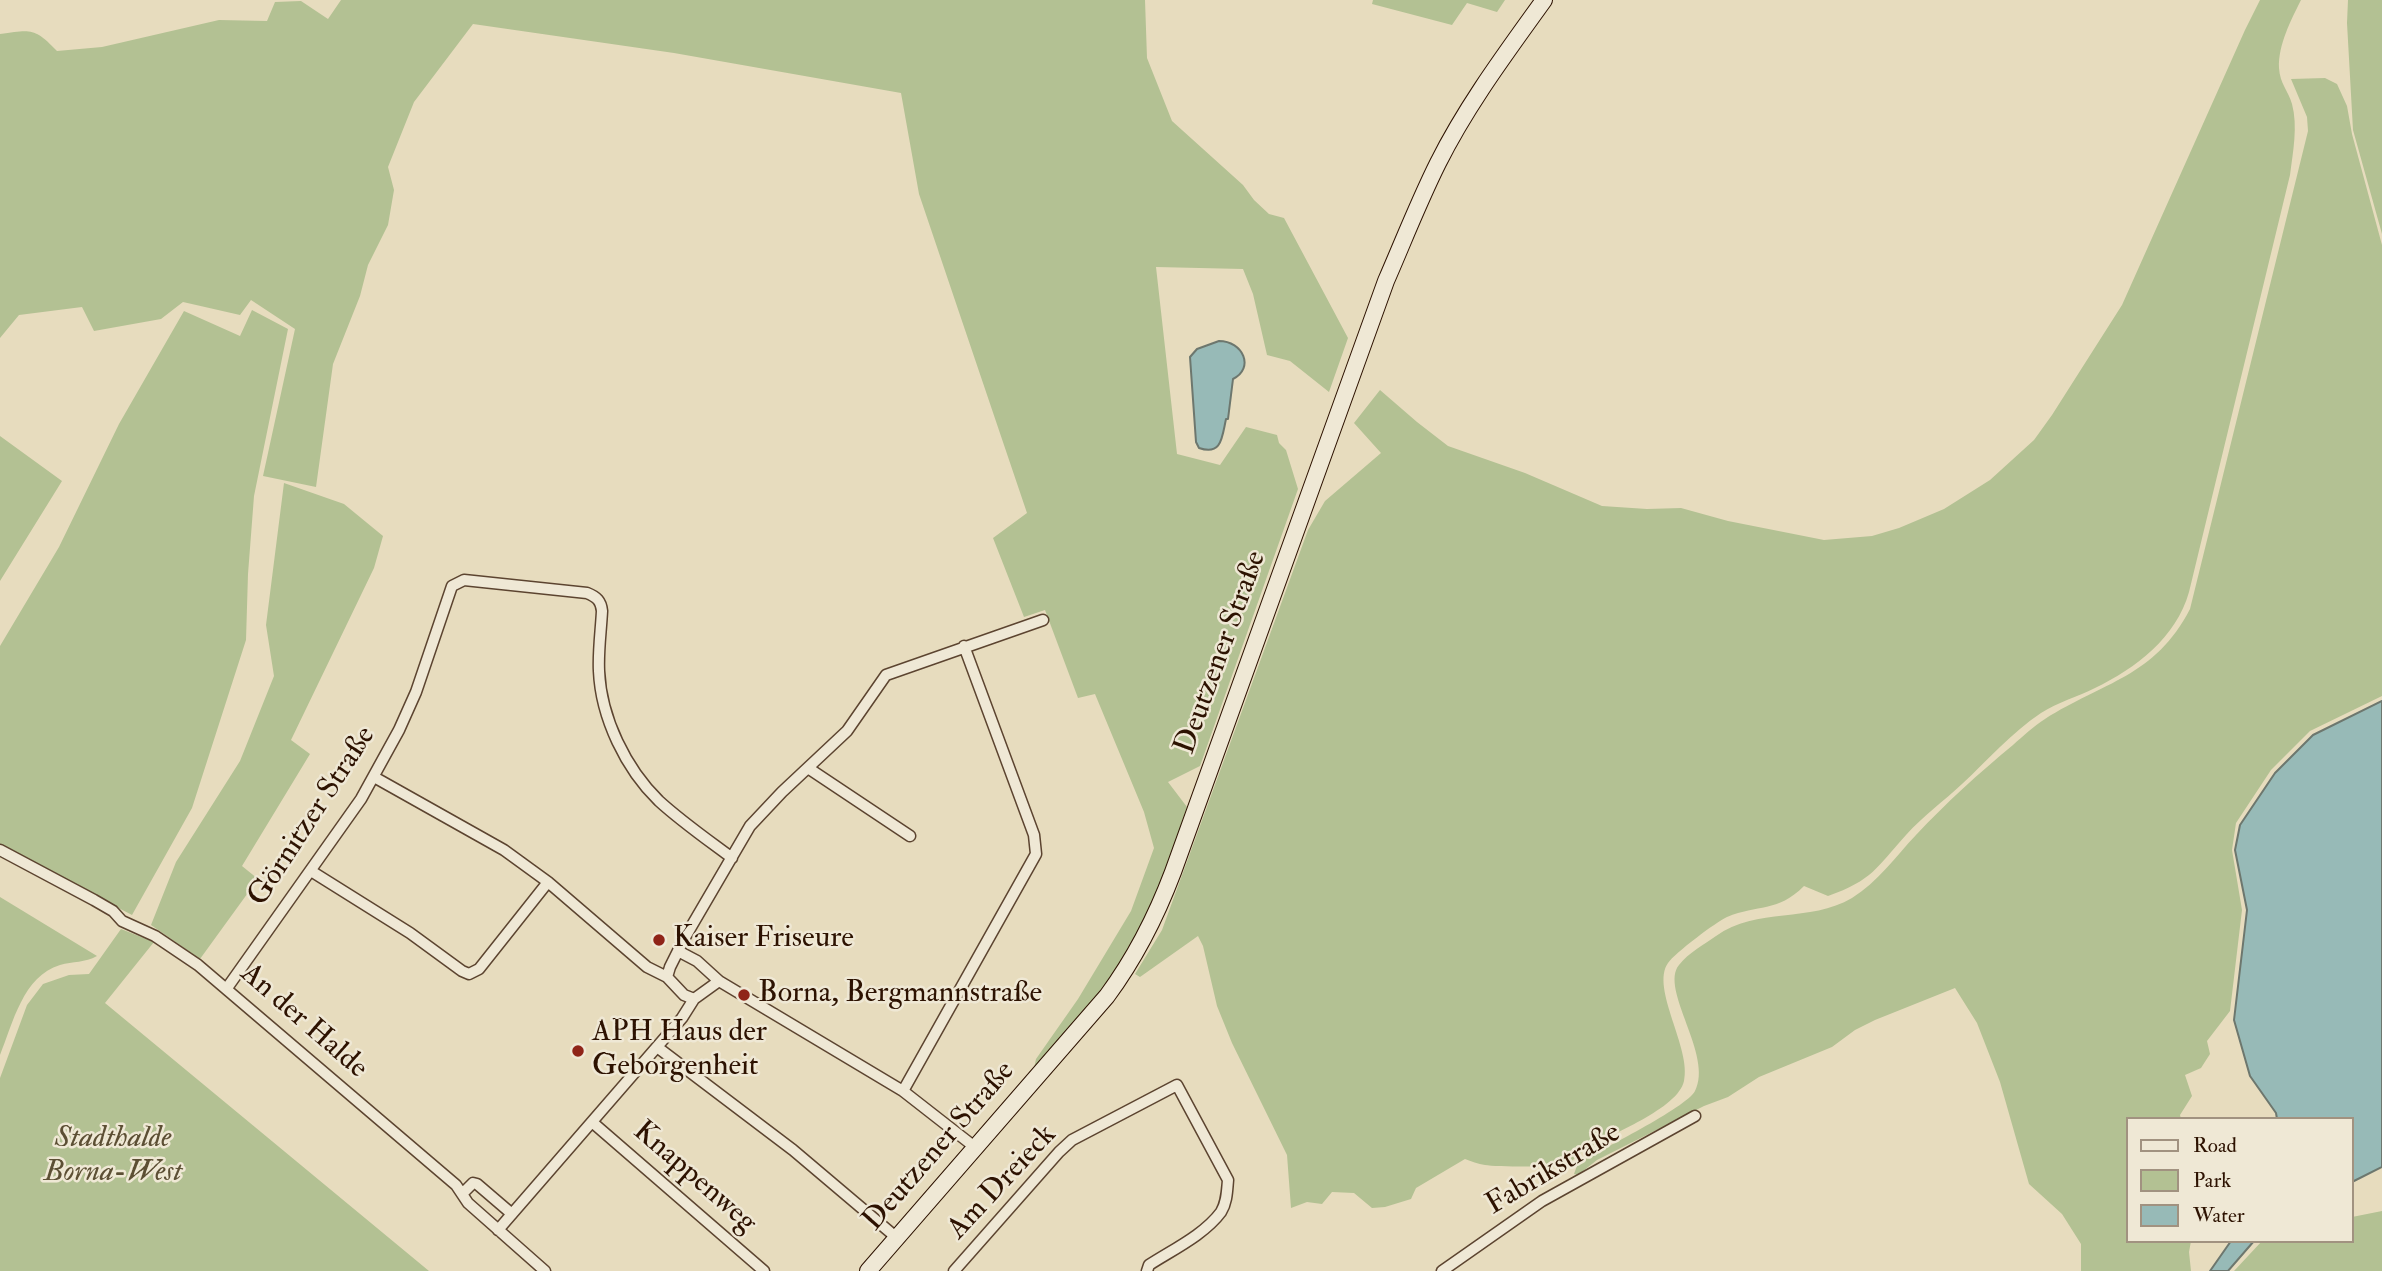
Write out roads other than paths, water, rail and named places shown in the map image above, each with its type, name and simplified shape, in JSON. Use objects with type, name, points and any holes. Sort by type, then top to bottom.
[{"type":"main road","name":"Deutzener Straße","points":[[868,1271],[1107,996],[1149,928],[1173,872],[1386,281],[1438,163],[1495,69],[1544,0]]},
{"type":"street","name":"Görnitzer Straße","points":[[227,988],[374,777],[416,692],[452,586],[464,580],[595,596],[601,606],[599,674],[609,719],[624,755],[636,775],[660,801],[732,858]]},
{"type":"street","points":[[667,978],[678,951],[757,817],[847,732],[886,676],[1043,620]]},
{"type":"street","points":[[903,1091],[1036,854],[1034,835],[964,646]]},
{"type":"street","points":[[808,768],[911,836]]},
{"type":"street","points":[[374,777],[504,850],[548,882],[647,967],[667,978],[684,995],[694,999]]},
{"type":"street","name":"An der Halde","points":[[0,850],[94,900],[113,911],[122,921],[155,936],[182,953],[227,988],[437,1168],[456,1185],[468,1203],[545,1271]]},
{"type":"street","points":[[311,871],[410,933],[469,974],[479,969],[548,882]]},
{"type":"street","points":[[678,951],[697,961],[719,981],[903,1091],[976,1148]]},
{"type":"street","points":[[498,1230],[657,1047],[694,999],[719,981]]},
{"type":"street","points":[[657,1047],[793,1150],[897,1238]]},
{"type":"street","name":"Am Dreieck","points":[[954,1271],[1072,1140],[1177,1085],[1228,1180],[1227,1197],[1222,1211],[1206,1228],[1149,1265],[1147,1271]]},
{"type":"street","name":"Fabrikstraße","points":[[1442,1271],[1542,1201],[1695,1116]]},
{"type":"street","name":"Knappenweg","points":[[592,1122],[764,1271]]},
{"type":"street","points":[[461,1194],[477,1184],[512,1214]]},
{"type":"water","points":[[1219,341],[1234,345],[1240,350],[1245,362],[1240,374],[1233,379],[1228,419],[1220,443],[1207,450],[1199,448],[1196,442],[1190,357],[1197,349]]},
{"type":"water","points":[[2382,701],[2382,1167],[2354,1181],[2354,1117],[2277,1117],[2250,1076],[2234,1020],[2247,910],[2235,850],[2240,825],[2275,773],[2313,735]]},
{"type":"water","points":[[2230,1243],[2252,1243],[2228,1271],[2210,1271]]},
{"type":"place","name":"Kaiser Friseure","points":[[659,940]]},
{"type":"place","name":"Borna, Bergmannstraße","points":[[744,995]]},
{"type":"place","name":"APH Haus der Geborgenheit","points":[[578,1051]]},
{"type":"park label","name":"Stadthalde Borna-West","points":[[113,1157]]}]
